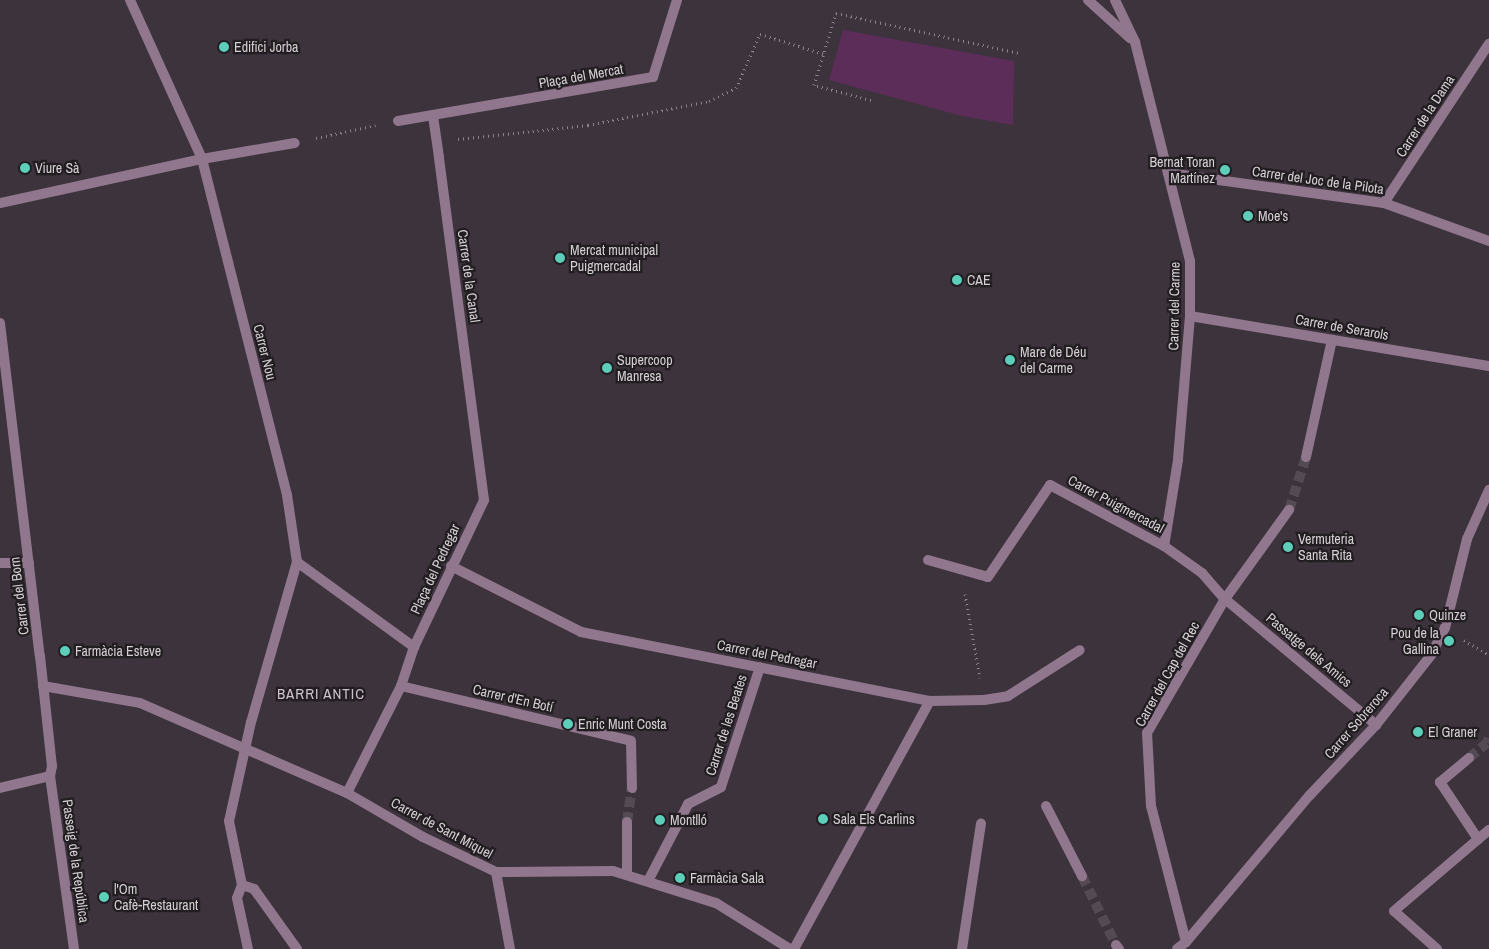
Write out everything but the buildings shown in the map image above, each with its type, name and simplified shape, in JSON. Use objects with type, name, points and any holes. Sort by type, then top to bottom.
[{"type":"street","name":"Carrer Nou","points":[[130,0],[202,160],[287,495],[297,562],[244,748],[230,821],[242,885],[237,898],[248,949]]},
{"type":"street","name":"Plaça del Mercat","points":[[433,116],[653,77],[677,0]]},
{"type":"street","points":[[1088,0],[1135,42]]},
{"type":"street","name":"Carrer del Carme","points":[[1115,0],[1135,42],[1190,261],[1190,316],[1178,460],[1164,546]]},
{"type":"street","name":"Carrer de la Dama","points":[[1384,203],[1489,44]]},
{"type":"street","points":[[398,121],[433,116]]},
{"type":"street","name":"Carrer de la Canal","points":[[433,116],[481,475]]},
{"type":"street","points":[[0,204],[202,160],[295,142]]},
{"type":"street","name":"Carrer del Joc de la Pilota","points":[[1168,173],[1384,203],[1489,241]]},
{"type":"street","name":"Carrer de Serarols","points":[[1190,316],[1489,366]]},
{"type":"street","name":"Carrer del Born","points":[[0,323],[44,686]]},
{"type":"street","points":[[1306,457],[1332,340]]},
{"type":"street","name":"Plaça del Pedregar","points":[[347,793],[401,686],[414,647],[484,500],[481,475]]},
{"type":"street","name":"Carrer Puigmercadal","points":[[928,560],[988,577],[1050,484],[1164,546]]},
{"type":"street","name":"Carrer Sobreroca","points":[[1181,946],[1310,794],[1376,724],[1431,655],[1445,628],[1467,539],[1489,490]]},
{"type":"street","name":"Carrer del Cap del Rec","points":[[1181,946],[1151,806],[1148,733],[1225,599],[1289,510]]},
{"type":"street","name":"Passatge dels Amics","points":[[1164,546],[1202,573],[1225,599],[1376,724]]},
{"type":"street","points":[[297,562],[414,647]]},
{"type":"street","points":[[0,563],[29,563]]},
{"type":"street","name":"Carrer del Pedregar","points":[[451,566],[581,632],[930,701],[984,700],[1008,696],[1080,650]]},
{"type":"street","name":"Carrer de les Beates","points":[[648,881],[688,804],[721,787],[760,667]]},
{"type":"street","name":"Carrer de Sant Miquel","points":[[44,686],[140,703],[347,793],[423,837],[496,872],[613,871],[716,903],[792,949]]},
{"type":"street","name":"Passeig de la República","points":[[44,686],[52,766],[50,776],[74,949]]},
{"type":"street","name":"Carrer d'En Botí","points":[[401,686],[631,741],[632,788]]},
{"type":"street","points":[[792,949],[930,701]]},
{"type":"street","points":[[1469,758],[1440,782],[1478,839]]},
{"type":"street","points":[[0,788],[50,776]]},
{"type":"street","points":[[1046,806],[1082,876]]},
{"type":"street","points":[[627,822],[627,875]]},
{"type":"street","points":[[962,949],[981,823]]},
{"type":"street","points":[[1437,949],[1394,911],[1489,830]]},
{"type":"street","points":[[496,872],[510,949]]},
{"type":"street","points":[[242,885],[254,890],[297,949]]},
{"type":"path","points":[[871,100],[814,85],[836,13],[1019,54]]},
{"type":"path","points":[[461,138],[588,125],[709,101],[736,88],[760,34],[824,54]]},
{"type":"path","points":[[295,142],[398,121]]},
{"type":"path","points":[[960,568],[984,700]]},
{"type":"path","points":[[1445,628],[1489,655]]},
{"type":"shaded area","points":[[843,30],[1014,61],[1013,125],[962,116],[829,80]]},
{"type":"tunnel","points":[[1289,510],[1306,457]]},
{"type":"tunnel","points":[[1469,758],[1487,743],[1489,738]]},
{"type":"tunnel","points":[[627,822],[632,788]]},
{"type":"tunnel","points":[[1082,876],[1116,945]]},
{"type":"place","name":"Edifici Jorba","points":[[224,47]]},
{"type":"place","name":"Viure Sà","points":[[25,168]]},
{"type":"place","name":"Bernat Toran Martínez","points":[[1225,170]]},
{"type":"place","name":"Moe's","points":[[1248,216]]},
{"type":"place","name":"Mercat municipal Puigmercadal","points":[[560,258]]},
{"type":"place","name":"CAE","points":[[957,280]]},
{"type":"place","name":"Mare de Déu del Carme","points":[[1010,360]]},
{"type":"place","name":"Supercoop Manresa","points":[[607,368]]},
{"type":"place","name":"Vermuteria Santa Rita","points":[[1288,547]]},
{"type":"place","name":"Quinze","points":[[1419,615]]},
{"type":"place","name":"Pou de la Gallina","points":[[1449,641]]},
{"type":"place","name":"Farmàcia Esteve","points":[[65,651]]},
{"type":"place","name":"Enric Munt Costa","points":[[568,724]]},
{"type":"place","name":"El Graner","points":[[1418,732]]},
{"type":"place","name":"Sala Els Carlins","points":[[823,819]]},
{"type":"place","name":"Montlló","points":[[660,820]]},
{"type":"place","name":"Farmàcia Sala","points":[[680,878]]},
{"type":"place","name":"l'Om Cafè-Restaurant","points":[[104,897]]},
{"type":"district","name":"BARRI ANTIC","points":[[321,694]]}]
